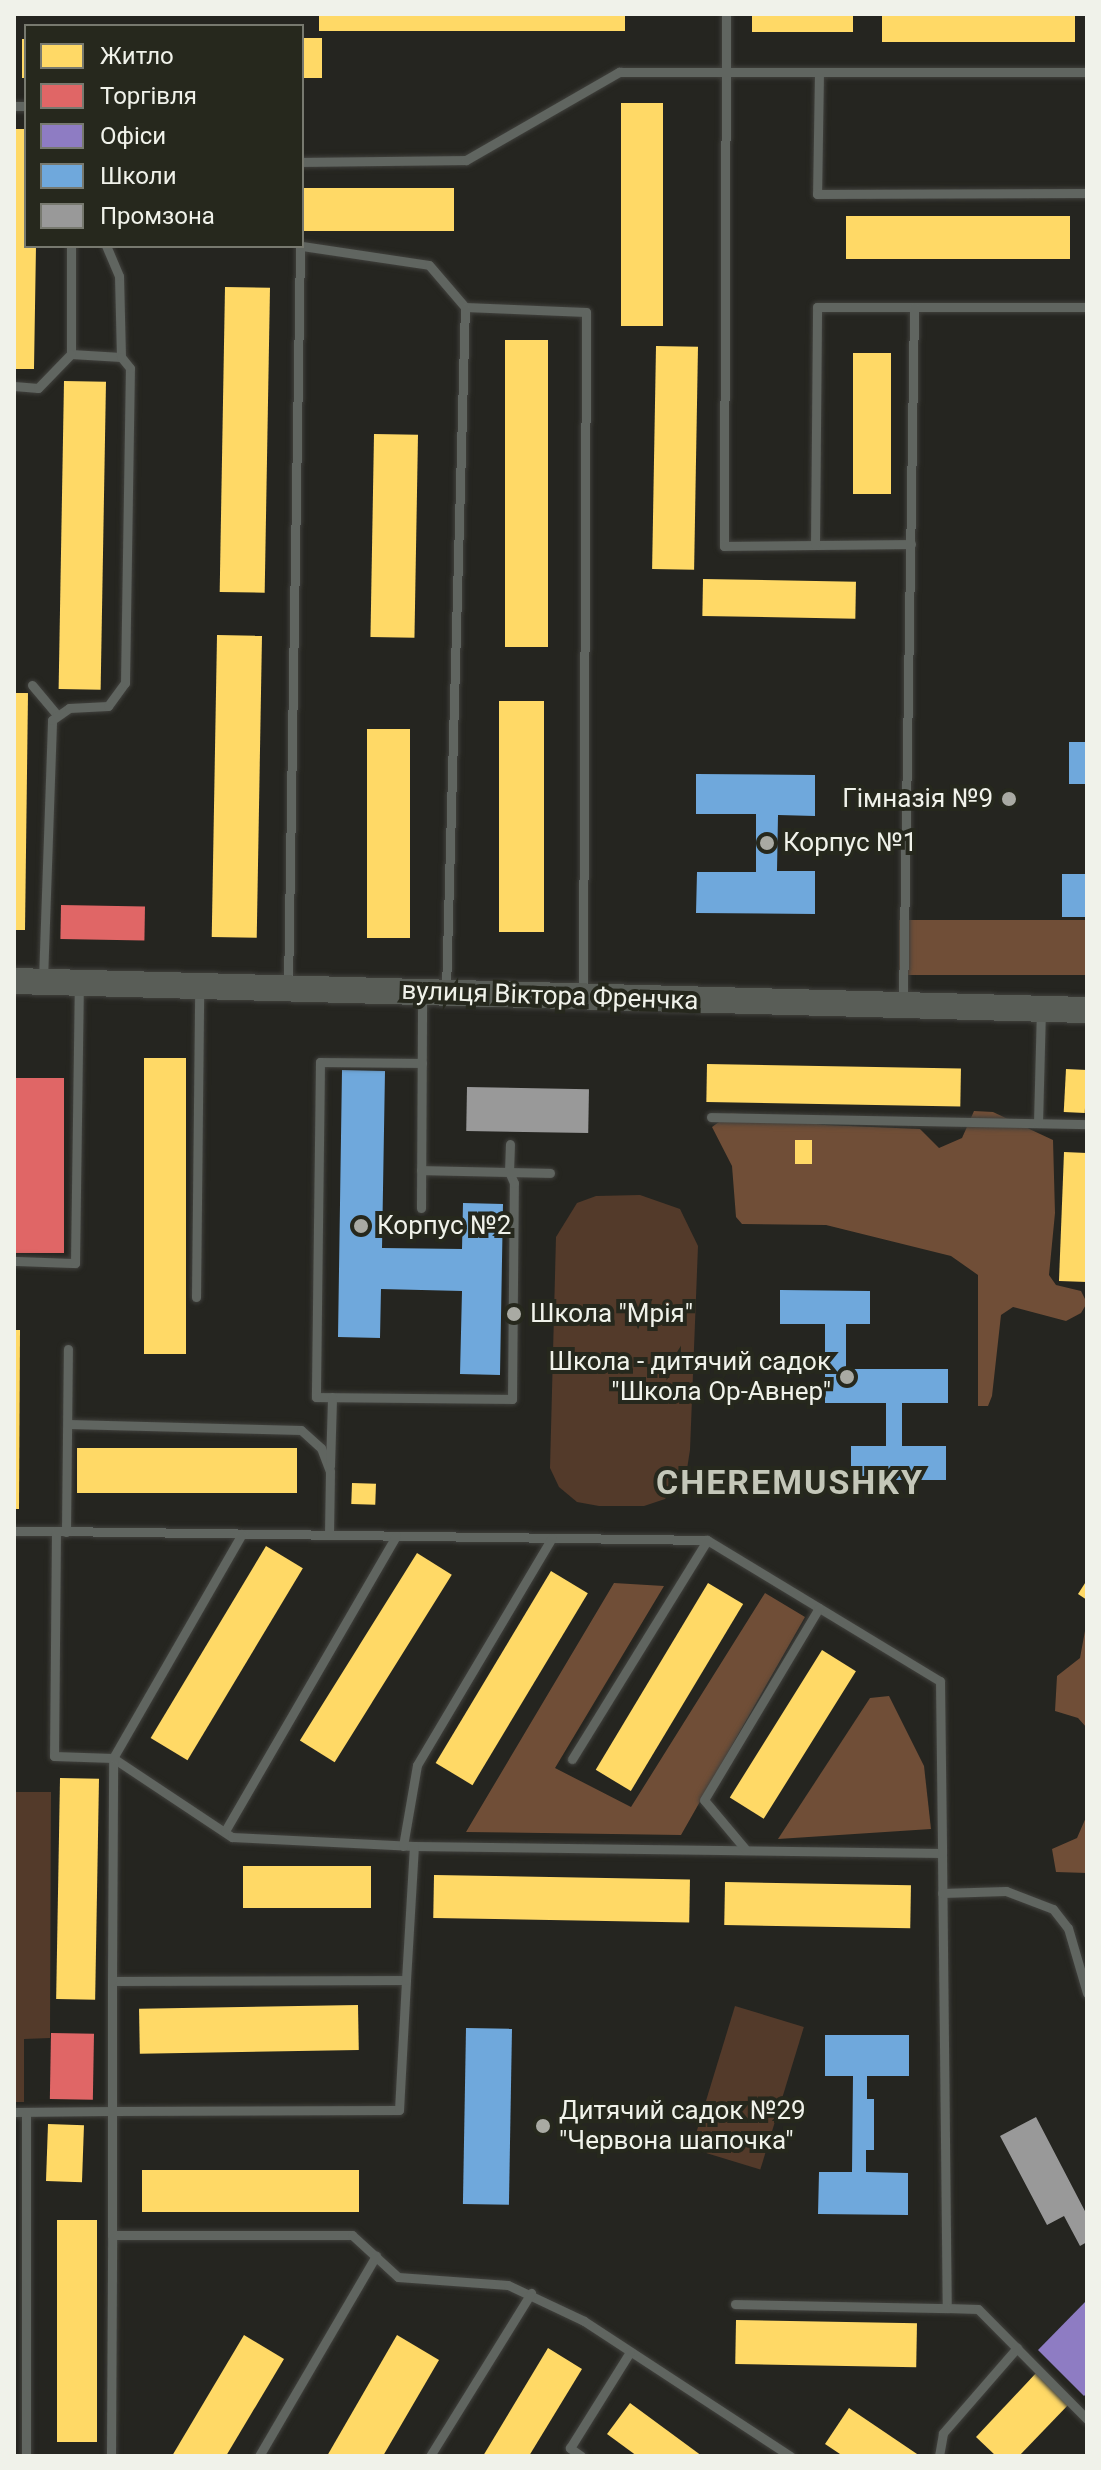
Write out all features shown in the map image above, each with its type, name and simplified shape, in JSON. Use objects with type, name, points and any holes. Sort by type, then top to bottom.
[{"type":"street","name":"вулиця Віктора Френчка","points":[[14,981],[1087,1010]]},
{"type":"lane","points":[[726,14],[724,546],[911,544]]},
{"type":"lane","points":[[304,162],[466,160],[619,72],[1087,72]]},
{"type":"lane","points":[[819,72],[817,194],[1087,193]]},
{"type":"lane","points":[[304,246],[429,265],[465,307],[434,993],[422,1063],[421,1208]]},
{"type":"lane","points":[[14,386],[38,388],[71,354],[71,248]]},
{"type":"lane","points":[[56,714],[108,706],[125,683],[130,368],[121,357],[119,276],[107,248]]},
{"type":"lane","points":[[288,989],[301,248]]},
{"type":"lane","points":[[465,307],[586,312],[583,997]]},
{"type":"lane","points":[[815,545],[817,307],[1087,307]]},
{"type":"lane","points":[[903,1006],[914,307]]},
{"type":"lane","points":[[71,354],[121,357]]},
{"type":"lane","points":[[32,685],[56,714]]},
{"type":"lane","points":[[43,982],[49,729],[56,714]]},
{"type":"lane","points":[[14,1261],[75,1263],[79,983]]},
{"type":"lane","points":[[196,1297],[199,986]]},
{"type":"lane","points":[[1038,1123],[1041,1010]]},
{"type":"lane","points":[[422,1063],[320,1062],[316,1397],[512,1399],[514,1183],[509,1172],[510,1144]]},
{"type":"lane","points":[[711,1117],[1087,1124]]},
{"type":"lane","points":[[421,1170],[550,1173]]},
{"type":"lane","points":[[68,1349],[68,1424],[61,1532],[54,1756],[113,1758],[232,1837],[409,1846],[942,1853]]},
{"type":"lane","points":[[329,1535],[332,1397]]},
{"type":"lane","points":[[68,1424],[290,1427],[314,1439],[330,1471]]},
{"type":"lane","points":[[14,1531],[707,1540],[940,1681],[947,2308]]},
{"type":"lane","points":[[111,2456],[113,1758],[242,1534]]},
{"type":"lane","points":[[225,1831],[396,1536]]},
{"type":"lane","points":[[14,2112],[399,2110],[409,1846],[417,1765],[552,1538]]},
{"type":"lane","points":[[572,1759],[707,1540]]},
{"type":"lane","points":[[746,1850],[704,1800],[819,1608]]},
{"type":"lane","points":[[942,1893],[1006,1891],[1053,1909],[1068,1928],[1086,1990]]},
{"type":"lane","points":[[1086,1990],[1087,1962]]},
{"type":"lane","points":[[112,1981],[406,1980]]},
{"type":"lane","points":[[26,2112],[26,2456]]},
{"type":"lane","points":[[112,2235],[352,2235],[398,2277],[488,2280],[531,2293],[630,2352],[790,2456]]},
{"type":"lane","points":[[259,2456],[376,2256]]},
{"type":"lane","points":[[430,2456],[531,2293]]},
{"type":"lane","points":[[735,2304],[978,2309],[1087,2419]]},
{"type":"lane","points":[[939,2456],[943,2433],[1017,2348]]},
{"type":"lane","points":[[581,2456],[568,2452],[630,2352]]},
{"type":"shaded area","points":[[899,920],[1087,920],[1087,975],[899,975]]},
{"type":"shaded area","points":[[974,1111],[993,1112],[1053,1140],[1055,1213],[1049,1275],[1056,1285],[1081,1291],[1087,1303],[1081,1313],[1066,1321],[1013,1307],[1001,1315],[992,1396],[988,1406],[978,1406],[978,1275],[951,1256],[826,1225],[742,1224],[736,1217],[732,1166],[712,1127],[731,1113],[824,1125],[920,1129],[939,1148],[962,1138]]},
{"type":"shaded area","points":[[640,1195],[680,1209],[698,1246],[690,1450],[687,1469],[665,1499],[644,1506],[599,1506],[577,1502],[559,1487],[550,1468],[556,1237],[577,1203],[596,1196]]},
{"type":"shaded area","points":[[614,1583],[664,1586],[555,1768],[631,1807],[765,1593],[805,1617],[681,1835],[466,1832]]},
{"type":"shaded area","points":[[1087,1620],[1087,1728],[1078,1718],[1055,1711],[1057,1676],[1080,1658]]},
{"type":"shaded area","points":[[889,1696],[924,1766],[931,1829],[778,1839],[870,1698]]},
{"type":"shaded area","points":[[14,1792],[51,1792],[50,2038],[24,2039],[24,2102],[14,2102]]},
{"type":"shaded area","points":[[1087,1815],[1087,1873],[1056,1872],[1052,1849],[1077,1838]]},
{"type":"shaded area","points":[[735,2006],[804,2027],[760,2170],[691,2148]]},
{"type":"building: Житло","points":[[319,14],[625,14],[625,31],[319,31]]},
{"type":"building: Житло","points":[[752,14],[853,14],[853,32],[752,32]]},
{"type":"building: Житло","points":[[882,14],[1075,14],[1075,42],[882,42]]},
{"type":"building: Житло","points":[[304,38],[322,38],[322,78],[304,78]]},
{"type":"building: Житло","points":[[22,39],[24,39],[24,78]]},
{"type":"building: Житло","points":[[621,103],[663,103],[663,326],[621,326]]},
{"type":"building: Житло","points":[[14,129],[24,129],[24,248],[36,248],[34,369],[14,369]]},
{"type":"building: Житло","points":[[304,188],[454,188],[454,231],[304,231]]},
{"type":"building: Житло","points":[[846,216],[1070,216],[1070,259],[846,259]]},
{"type":"building: Житло","points":[[225,287],[270,288],[265,593],[220,592]]},
{"type":"building: Житло","points":[[505,340],[548,340],[548,647],[505,647]]},
{"type":"building: Житло","points":[[656,346],[698,347],[694,570],[652,569]]},
{"type":"building: Житло","points":[[853,353],[891,353],[891,494],[853,494]]},
{"type":"building: Житло","points":[[64,381],[106,382],[101,690],[59,689]]},
{"type":"building: Житло","points":[[374,434],[418,435],[414,638],[370,637]]},
{"type":"building: Житло","points":[[703,579],[856,582],[855,619],[702,616]]},
{"type":"building: Житло","points":[[217,635],[262,636],[257,938],[212,937]]},
{"type":"building: Житло","points":[[14,693],[28,693],[25,930],[14,930]]},
{"type":"building: Житло","points":[[499,701],[544,701],[544,932],[499,932]]},
{"type":"building: Житло","points":[[367,729],[410,729],[410,938],[367,938]]},
{"type":"building: Житло","points":[[144,1058],[186,1058],[186,1354],[144,1354]]},
{"type":"building: Житло","points":[[707,1064],[961,1068],[960,1106],[706,1102]]},
{"type":"building: Житло","points":[[1066,1069],[1087,1070],[1085,1113],[1064,1112]]},
{"type":"building: Житло","points":[[795,1140],[812,1140],[812,1164],[795,1164]]},
{"type":"building: Житло","points":[[1064,1152],[1087,1153],[1087,1282],[1059,1281]]},
{"type":"building: Житло","points":[[14,1330],[20,1330],[19,1509],[14,1509]]},
{"type":"building: Житло","points":[[77,1448],[297,1448],[297,1493],[77,1493]]},
{"type":"building: Житло","points":[[352,1483],[376,1484],[375,1505],[351,1504]]},
{"type":"building: Житло","points":[[266,1546],[303,1568],[187,1760],[151,1738]]},
{"type":"building: Житло","points":[[417,1553],[452,1575],[335,1762],[300,1740]]},
{"type":"building: Житло","points":[[551,1571],[588,1593],[472,1785],[436,1763]]},
{"type":"building: Житло","points":[[1087,1580],[1087,1600],[1078,1594]]},
{"type":"building: Житло","points":[[708,1583],[743,1604],[631,1791],[596,1770]]},
{"type":"building: Житло","points":[[822,1650],[856,1671],[764,1819],[730,1798]]},
{"type":"building: Житло","points":[[60,1778],[99,1779],[95,2000],[56,1999]]},
{"type":"building: Житло","points":[[243,1866],[371,1866],[371,1908],[243,1908]]},
{"type":"building: Житло","points":[[434,1875],[690,1879],[689,1922],[433,1918]]},
{"type":"building: Житло","points":[[725,1882],[911,1885],[910,1928],[724,1925]]},
{"type":"building: Житло","points":[[358,2005],[359,2050],[140,2054],[139,2009]]},
{"type":"building: Житло","points":[[48,2124],[84,2125],[82,2182],[46,2181]]},
{"type":"building: Житло","points":[[142,2170],[359,2170],[359,2212],[142,2212]]},
{"type":"building: Житло","points":[[57,2220],[97,2220],[97,2442],[57,2442]]},
{"type":"building: Житло","points":[[736,2320],[917,2323],[916,2367],[735,2364]]},
{"type":"building: Житло","points":[[244,2335],[284,2359],[226,2456],[172,2456]]},
{"type":"building: Житло","points":[[397,2335],[439,2360],[383,2456],[327,2456]]},
{"type":"building: Житло","points":[[548,2348],[582,2369],[529,2456],[483,2456]]},
{"type":"building: Житло","points":[[1037,2372],[1070,2403],[1019,2456],[996,2456],[976,2437]]},
{"type":"building: Житло","points":[[630,2403],[702,2456],[637,2456],[607,2434]]},
{"type":"building: Житло","points":[[849,2408],[920,2456],[843,2456],[825,2444]]},
{"type":"building: Торгівля","points":[[61,905],[145,906],[144,940],[60,939]]},
{"type":"building: Торгівля","points":[[14,1078],[64,1078],[64,1253],[14,1253]]},
{"type":"building: Торгівля","points":[[51,2033],[94,2034],[93,2100],[50,2099]]},
{"type":"building: Офіси","points":[[1087,2300],[1087,2393],[1084,2396],[1038,2350]]},
{"type":"building: Школи","points":[[1069,742],[1087,742],[1087,784],[1069,784]]},
{"type":"building: Школи","name":"Корпус №1","points":[[696,774],[815,775],[815,816],[778,815],[777,871],[815,871],[815,914],[696,913],[697,872],[756,872],[756,814],[696,814]]},
{"type":"building: Школи","points":[[1062,874],[1087,874],[1087,917],[1062,917]]},
{"type":"building: Школи","name":"Корпус №2","points":[[342,1070],[385,1071],[382,1248],[462,1249],[463,1203],[503,1204],[500,1375],[460,1374],[462,1291],[381,1289],[380,1338],[338,1337]]},
{"type":"building: Школи","points":[[780,1290],[870,1291],[870,1324],[846,1324],[846,1369],[948,1369],[948,1403],[902,1403],[902,1446],[946,1446],[946,1480],[851,1480],[851,1446],[886,1446],[886,1403],[825,1403],[825,1324],[780,1324]]},
{"type":"building: Школи","points":[[466,2028],[512,2029],[509,2205],[463,2204]]},
{"type":"building: Школи","points":[[825,2035],[909,2035],[909,2076],[867,2076],[867,2099],[874,2099],[874,2150],[866,2150],[866,2172],[908,2173],[908,2215],[818,2214],[819,2172],[852,2172],[853,2076],[825,2076]]},
{"type":"building: Промзона","points":[[467,1087],[589,1089],[588,1133],[466,1131]]},
{"type":"building: Промзона","points":[[1036,2117],[1087,2215],[1087,2242],[1080,2246],[1064,2216],[1047,2225],[1000,2136]]},
{"type":"place","name":"Гімназія №9","points":[[1009,799]]},
{"type":"place","name":"Корпус №1","points":[[767,843]]},
{"type":"place","name":"Корпус №2","points":[[361,1226]]},
{"type":"place","name":"Школа \"Мрія\"","points":[[514,1314]]},
{"type":"place","name":"Школа - дитячий садок \"Школа Ор-Авнер\"","points":[[847,1377]]},
{"type":"place","name":"Дитячий садок №29 \"Червона шапочка\"","points":[[543,2126]]},
{"type":"district","name":"CHEREMUSHKY","points":[[790,1483]]}]
